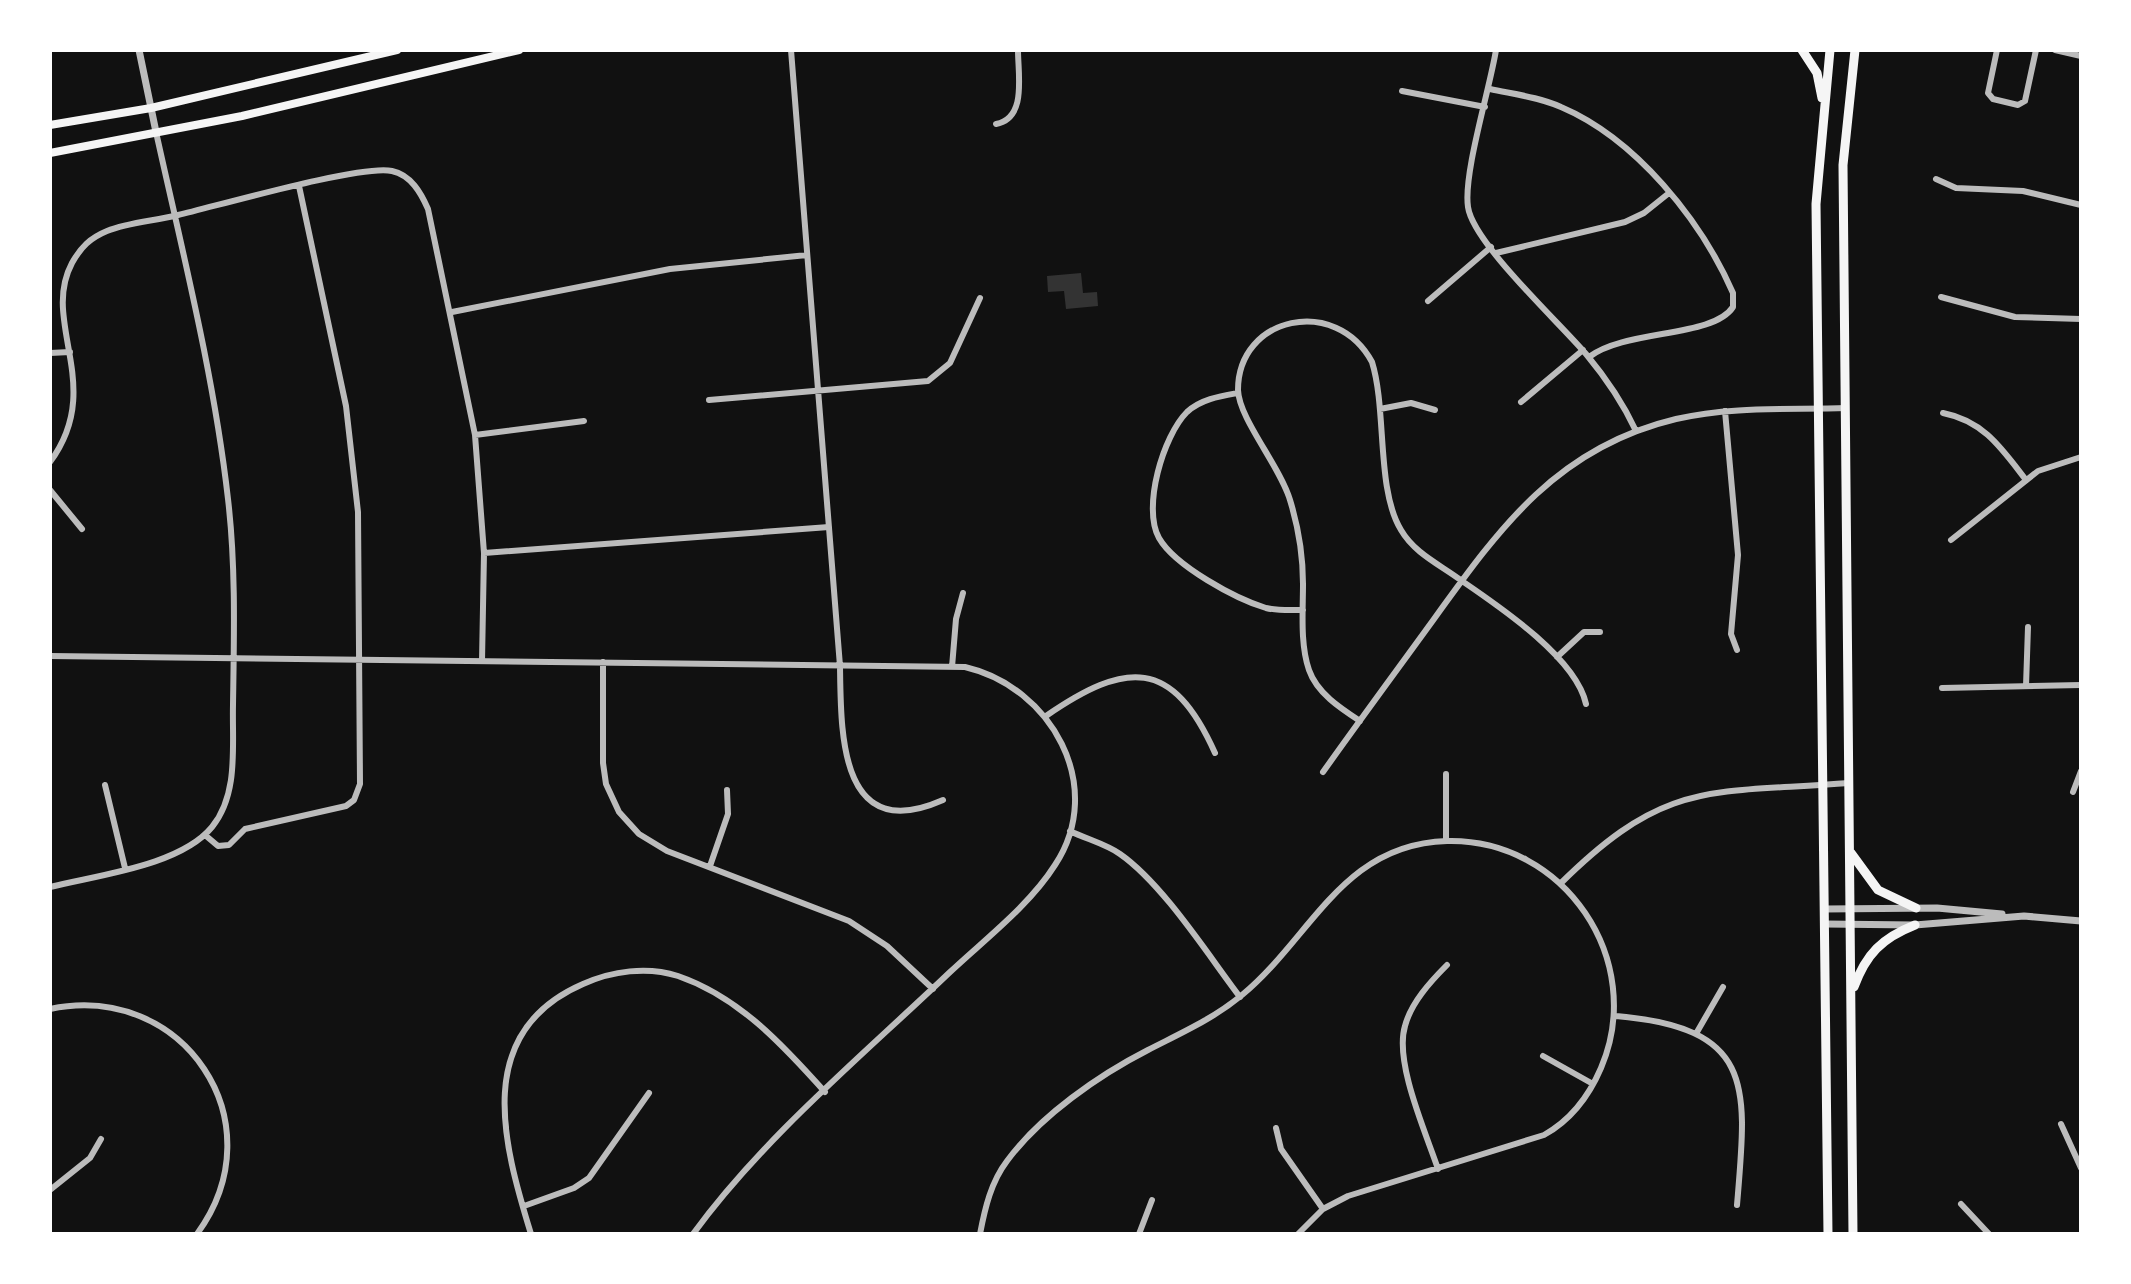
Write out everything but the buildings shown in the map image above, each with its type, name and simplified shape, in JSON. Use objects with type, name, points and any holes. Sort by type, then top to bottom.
[{"type":"main road","points":[[50,125],[151,108],[397,50]]},
{"type":"main road","points":[[50,153],[242,116],[519,50]]},
{"type":"main road","points":[[1802,50],[1817,73],[1824,105]]},
{"type":"main road","points":[[1828,1234],[1816,204],[1830,50]]},
{"type":"main road","points":[[1853,1234],[1843,165],[1855,50]]},
{"type":"main road","points":[[1850,851],[1878,890],[1916,908]]},
{"type":"main road","points":[[1851,994],[1861,968],[1873,949],[1894,934],[1915,925]]},
{"type":"street","points":[[50,887],[176,854],[205,835],[223,810],[230,783],[233,659],[229,502],[215,405],[139,50]]},
{"type":"street","points":[[791,50],[840,666],[843,751],[857,786],[875,803],[900,811],[917,810],[943,800]]},
{"type":"street","points":[[996,124],[1010,120],[1017,110],[1018,50]]},
{"type":"street","points":[[1496,50],[1467,197],[1473,223],[1589,357],[1623,403],[1636,431]]},
{"type":"street","points":[[1997,50],[1988,93],[1993,99],[2018,105],[2025,101],[2036,50]]},
{"type":"street","points":[[2055,50],[2081,56]]},
{"type":"street","points":[[1490,89],[1568,110],[1626,150],[1669,193],[1727,277],[1733,293],[1733,307],[1718,321],[1614,341],[1589,357]]},
{"type":"street","points":[[1402,91],[1485,107]]},
{"type":"street","points":[[50,462],[65,439],[74,410],[64,287],[68,271],[83,244],[120,227],[299,186],[382,170],[408,178],[422,193],[428,209],[452,312],[475,435],[484,553],[482,661]]},
{"type":"street","points":[[1936,179],[1956,188],[2023,191],[2081,205]]},
{"type":"street","points":[[205,835],[223,847],[245,829],[346,806],[354,800],[360,784],[362,659],[358,512],[346,406],[299,186]]},
{"type":"street","points":[[1428,301],[1494,250],[1625,222],[1644,213],[1669,193]]},
{"type":"street","points":[[452,312],[670,269],[807,255]]},
{"type":"street","points":[[1941,297],[2015,317],[2081,319]]},
{"type":"street","points":[[709,400],[928,381],[950,363],[980,298]]},
{"type":"street","points":[[1360,721],[1327,696],[1309,671],[1300,553],[1291,503],[1279,470],[1245,413],[1238,393],[1246,358],[1258,342],[1283,326],[1314,321],[1339,327],[1365,350],[1377,377],[1395,520],[1418,550],[1462,580],[1557,657],[1581,684],[1586,704]]},
{"type":"street","points":[[1521,402],[1583,350]]},
{"type":"street","points":[[50,353],[70,352]]},
{"type":"street","points":[[1238,393],[1203,402],[1182,418],[1157,478],[1152,510],[1155,529],[1169,551],[1188,567],[1265,607],[1303,610]]},
{"type":"street","points":[[1380,409],[1411,403],[1435,410]]},
{"type":"street","points":[[1323,772],[1496,533],[1536,492],[1575,463],[1636,431],[1725,411],[1846,408]]},
{"type":"street","points":[[1725,411],[1738,555],[1739,578],[1731,634],[1737,650]]},
{"type":"street","points":[[1943,413],[1968,419],[1985,430],[2026,480]]},
{"type":"street","points":[[475,435],[584,421]]},
{"type":"street","points":[[1951,540],[2026,480],[2050,465],[2081,457]]},
{"type":"street","points":[[50,490],[82,529]]},
{"type":"street","points":[[484,553],[829,527]]},
{"type":"street","points":[[952,667],[956,619],[963,593]]},
{"type":"street","points":[[2026,686],[2028,627]]},
{"type":"street","points":[[1557,657],[1584,632],[1600,632]]},
{"type":"street","points":[[50,656],[952,667],[976,670],[1008,684],[1046,716],[1060,736],[1072,770],[1076,798],[1064,849],[1047,876],[744,1173],[693,1234]]},
{"type":"street","points":[[603,662],[603,763],[612,799],[629,824],[649,842],[849,921],[887,946],[933,989]]},
{"type":"street","points":[[1046,716],[1077,694],[1102,682],[1127,677],[1150,680],[1171,688],[1186,702],[1203,724],[1215,753]]},
{"type":"street","points":[[1942,688],[2081,685]]},
{"type":"street","points":[[2073,792],[2081,771]]},
{"type":"street","points":[[1446,774],[1446,841]]},
{"type":"street","points":[[1560,884],[1618,831],[1668,803],[1725,789],[1849,783]]},
{"type":"street","points":[[105,785],[125,868]]},
{"type":"street","points":[[710,866],[728,814],[727,790]]},
{"type":"street","points":[[1070,831],[1114,850],[1131,864],[1169,905],[1240,997]]},
{"type":"street","points":[[980,1234],[985,1207],[998,1175],[1035,1130],[1115,1070],[1198,1026],[1240,997],[1275,964],[1354,874],[1395,850],[1446,841],[1498,847],[1529,862],[1573,896],[1598,934],[1612,971],[1616,1016],[1608,1052],[1593,1084],[1570,1116],[1545,1135],[1357,1192],[1323,1209],[1298,1234]]},
{"type":"street","points":[[1825,909],[1916,908],[2081,921]]},
{"type":"street","points":[[1825,924],[1915,925],[2024,916]]},
{"type":"street","points":[[1438,1169],[1403,1043],[1404,1026],[1413,1007],[1447,965]]},
{"type":"street","points":[[531,1234],[503,1117],[510,1055],[523,1031],[549,1004],[591,980],[634,971],[656,971],[701,987],[747,1014],[773,1036],[825,1092]]},
{"type":"street","points":[[1697,1032],[1723,987]]},
{"type":"street","points":[[50,1009],[94,1004],[138,1015],[176,1038],[205,1070],[224,1106],[229,1154],[214,1204],[197,1234]]},
{"type":"street","points":[[1616,1016],[1668,1022],[1697,1032],[1718,1048],[1737,1082],[1743,1151],[1737,1205]]},
{"type":"street","points":[[1543,1056],[1593,1084]]},
{"type":"street","points":[[524,1206],[561,1194],[589,1178],[649,1093]]},
{"type":"street","points":[[2061,1124],[2081,1168]]},
{"type":"street","points":[[1276,1128],[1281,1149],[1323,1209]]},
{"type":"street","points":[[50,1190],[90,1158],[101,1139]]},
{"type":"street","points":[[1139,1234],[1152,1200]]},
{"type":"street","points":[[1961,1204],[1989,1234]]},
{"type":"shaded area","points":[[1081,273],[1083,293],[1097,292],[1098,306],[1066,309],[1064,291],[1048,292],[1047,276]]}]
